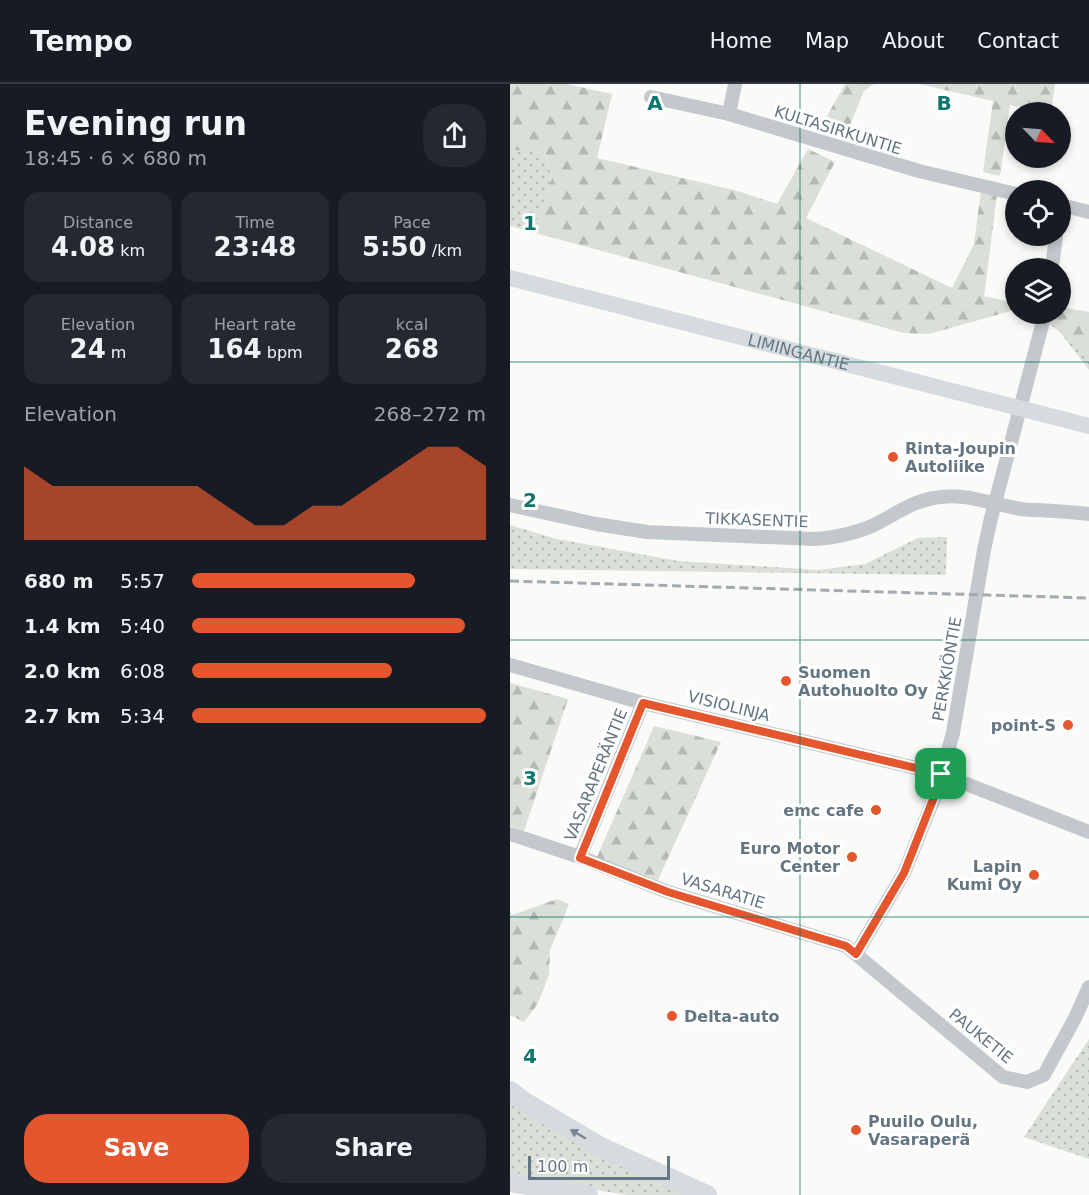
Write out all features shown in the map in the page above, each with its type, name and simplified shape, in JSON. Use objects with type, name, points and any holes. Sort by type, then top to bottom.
[{"type":"highway","points":[[510,1091],[601,1147],[707,1195]]},
{"type":"highway","points":[[510,1182],[588,1195]]},
{"type":"main road","name":"LIMINGANTIE","points":[[510,278],[1089,426]]},
{"type":"street","points":[[729,114],[735,84]]},
{"type":"street","name":"KULTASIRKUNTIE","points":[[651,97],[729,114],[919,171],[1005,191]]},
{"type":"street","points":[[1071,208],[1089,212]]},
{"type":"street","name":"PERKKIÖNTIE","points":[[856,954],[904,873],[936,792],[953,733],[982,560],[1042,324]]},
{"type":"street","name":"TIKKASENTIE","points":[[510,505],[596,524],[646,532],[814,539],[849,535],[903,508],[930,498],[951,496],[977,498],[1017,509],[1089,513]]},
{"type":"street","name":"VISIOLINJA","points":[[510,665],[643,703],[941,774],[1089,832]]},
{"type":"street","name":"VASARAPERÄNTIE","points":[[510,834],[580,858],[643,703]]},
{"type":"street","name":"VASARATIE","points":[[580,858],[668,892],[846,946],[856,954]]},
{"type":"street","name":"PAUKETIE","points":[[856,954],[1003,1077],[1027,1082],[1044,1075],[1089,987]]},
{"type":"green space","points":[[510,84],[567,84],[612,94],[597,158],[738,191],[777,204],[808,149],[835,162],[806,218],[952,288],[974,244],[981,191],[997,195],[984,296],[1005,301],[1005,313],[929,334],[904,333],[532,232],[552,179],[546,155],[528,150],[510,150]]},
{"type":"green space","points":[[845,84],[874,84],[864,91],[848,130],[823,123]]},
{"type":"green space","points":[[919,84],[1055,84],[1052,102],[1005,102],[1005,140],[1000,176],[983,172],[993,101]]},
{"type":"green space","points":[[510,150],[528,150],[546,155],[552,180],[532,232],[510,226]]},
{"type":"green space","points":[[1071,309],[1089,312],[1089,361],[1055,324],[1071,324]]},
{"type":"green space","points":[[1049,324],[1056,324],[1089,361],[1089,370],[1060,332]]},
{"type":"green space","points":[[510,525],[557,539],[678,561],[819,570],[865,564],[918,538],[947,537],[946,575],[510,569]]},
{"type":"green space","points":[[510,683],[568,699],[524,831],[510,826]]},
{"type":"green space","points":[[654,726],[721,742],[658,880],[597,857]]},
{"type":"green space","points":[[557,899],[569,904],[550,950],[549,975],[537,1005],[524,1022],[510,1015],[510,913],[512,915]]},
{"type":"green space","points":[[1089,1039],[1089,1159],[1024,1137]]},
{"type":"green space","points":[[510,1097],[696,1195],[626,1195],[510,1175]]},
{"type":"railway","points":[[510,581],[1089,598]]},
{"type":"place","name":"Rinta-Joupin Autoliike","points":[[893,457]]},
{"type":"place","name":"Suomen Autohuolto Oy","points":[[786,681]]},
{"type":"place","name":"point-S","points":[[1068,725]]},
{"type":"place","name":"emc cafe","points":[[876,810]]},
{"type":"place","name":"Euro Motor Center","points":[[852,857]]},
{"type":"place","name":"Lapin Kumi Oy","points":[[1034,875]]},
{"type":"place","name":"Delta-auto","points":[[672,1016]]},
{"type":"place","name":"Puuilo Oulu, Vasaraperä","points":[[856,1130]]},
{"type":"route","points":[[643,703],[941,774],[904,873],[856,954],[846,946],[668,892],[580,858],[643,703]]}]
